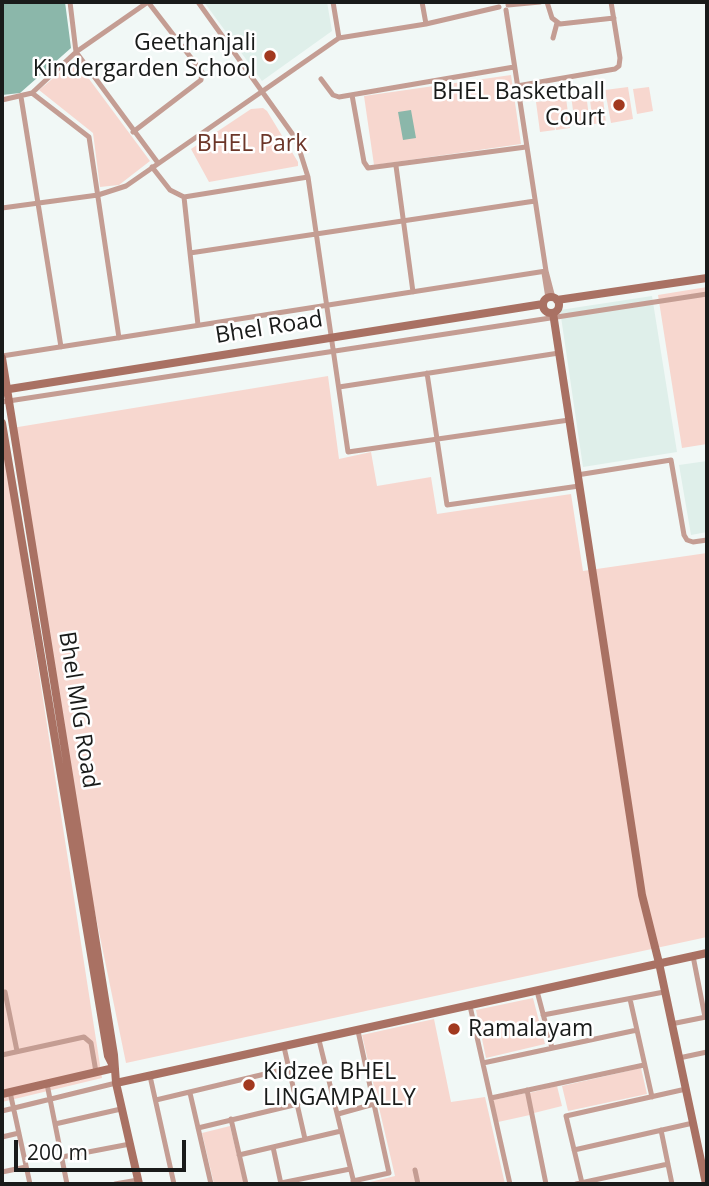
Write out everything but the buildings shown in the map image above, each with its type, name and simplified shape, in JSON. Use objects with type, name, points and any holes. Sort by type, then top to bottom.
[{"type":"street","points":[[70,2],[76,52],[170,190],[184,197],[309,177]]},
{"type":"street","points":[[2,100],[32,93],[76,52],[148,2],[202,72],[202,76],[201,80],[133,132]]},
{"type":"street","points":[[198,2],[296,139],[309,177],[348,452],[569,420]]},
{"type":"street","points":[[333,2],[339,38]]},
{"type":"street","points":[[422,2],[426,24]]},
{"type":"street","points":[[481,2],[482,11]]},
{"type":"street","points":[[2,208],[98,195],[127,186],[339,38],[426,24],[504,5],[540,2]]},
{"type":"street","points":[[547,2],[552,18],[557,23]]},
{"type":"street","points":[[517,86],[615,69],[620,58],[611,2]]},
{"type":"street","points":[[504,5],[550,300],[545,311],[553,315]]},
{"type":"street","points":[[557,23],[614,18]]},
{"type":"street","points":[[553,38],[557,23]]},
{"type":"street","points":[[321,79],[336,96],[514,67]]},
{"type":"street","points":[[32,93],[89,137],[119,338]]},
{"type":"street","points":[[352,95],[364,162],[368,168],[526,147]]},
{"type":"street","points":[[22,97],[61,347]]},
{"type":"street","points":[[396,166],[413,292]]},
{"type":"street","points":[[184,197],[198,325]]},
{"type":"street","points":[[190,253],[535,201]]},
{"type":"street","points":[[2,357],[546,271]]},
{"type":"street","name":"Bhel Road","points":[[4,389],[332,338],[550,300],[707,278]]},
{"type":"street","points":[[5,402],[334,352],[553,315],[707,295]]},
{"type":"street","points":[[550,300],[558,308],[553,315],[639,881],[693,1123],[704,1156],[706,1184]]},
{"type":"street","points":[[339,387],[559,353]]},
{"type":"street","name":"Bhel MIG Road","points":[[2,357],[5,402],[78,830],[114,1055],[116,1083],[139,1182]]},
{"type":"street","points":[[427,373],[447,505],[579,486]]},
{"type":"street","name":"Bhel MIG Road","points":[[2,423],[73,858],[108,1056],[114,1068]]},
{"type":"street","points":[[577,475],[671,460],[687,540],[707,540]]},
{"type":"street","points":[[2,1111],[116,1083],[707,953]]},
{"type":"street","points":[[671,1024],[706,1017],[693,956]]},
{"type":"street","points":[[699,983],[707,981]]},
{"type":"street","points":[[537,991],[552,1048]]},
{"type":"street","points":[[5,992],[17,1052]]},
{"type":"street","points":[[543,1015],[664,992]]},
{"type":"street","points":[[630,999],[652,1097]]},
{"type":"street","points":[[471,1006],[510,1184]]},
{"type":"street","points":[[483,1063],[637,1030]]},
{"type":"street","points":[[319,1040],[354,1183],[389,1173],[358,1031]]},
{"type":"street","points":[[2,1055],[84,1037],[91,1043],[96,1072]]},
{"type":"street","points":[[284,1046],[305,1139]]},
{"type":"street","points":[[679,1058],[707,1052]]},
{"type":"street","points":[[491,1098],[644,1065]]},
{"type":"street","points":[[30,1184],[13,1108],[6,1093],[114,1068]]},
{"type":"street","points":[[156,1100],[290,1068]]},
{"type":"street","points":[[150,1076],[174,1184]]},
{"type":"street","points":[[47,1084],[67,1184]]},
{"type":"street","points":[[668,1164],[579,1184],[566,1116],[686,1089]]},
{"type":"street","points":[[527,1090],[546,1184]]},
{"type":"street","points":[[190,1093],[211,1184]]},
{"type":"street","points":[[198,1128],[298,1104]]},
{"type":"street","points":[[338,1114],[374,1104]]},
{"type":"street","points":[[55,1124],[121,1109]]},
{"type":"street","points":[[231,1119],[246,1184]]},
{"type":"street","points":[[574,1150],[693,1123]]},
{"type":"street","points":[[661,1130],[672,1184]]},
{"type":"street","points":[[239,1155],[341,1131]]},
{"type":"street","points":[[2,1137],[19,1133]]},
{"type":"street","points":[[62,1157],[130,1144]]},
{"type":"street","points":[[273,1147],[281,1184],[350,1169]]},
{"type":"street","points":[[2,1172],[26,1167]]},
{"type":"street","points":[[415,1170],[418,1184]]},
{"type":"street","points":[[316,1177],[317,1184]]},
{"type":"street","points":[[115,1184],[139,1182]]},
{"type":"shaded area","points":[[2,2],[65,2],[71,48],[20,93],[2,95]]},
{"type":"shaded area","name":"Geethanjali Kindergarden School","points":[[204,2],[327,2],[332,31],[262,81]]},
{"type":"shaded area","points":[[411,110],[416,138],[403,140],[398,112]]},
{"type":"shaded area","points":[[652,296],[677,452],[583,467],[560,310]]},
{"type":"shaded area","points":[[707,461],[707,532],[691,535],[679,465]]},
{"type":"green space","points":[[75,60],[150,161],[119,185],[100,187],[93,133],[39,90]]},
{"type":"green space","points":[[511,75],[521,144],[374,165],[364,96]]},
{"type":"green space","name":"BHEL Basketball Court","points":[[628,87],[633,119],[611,123],[605,90]]},
{"type":"green space","points":[[649,87],[653,111],[637,114],[633,89]]},
{"type":"green space","points":[[602,90],[606,123],[593,124],[589,92]]},
{"type":"green space","points":[[586,93],[590,125],[575,126],[571,95]]},
{"type":"green space","points":[[566,98],[570,128],[556,130],[554,121],[555,130],[540,132],[536,102]]},
{"type":"green space","name":"BHEL Park","points":[[263,108],[298,166],[209,182],[191,149],[251,109]]},
{"type":"green space","points":[[707,287],[707,444],[682,448],[658,295]]},
{"type":"green space","points":[[328,376],[339,459],[371,452],[377,486],[431,477],[437,514],[571,494],[583,571],[707,553],[707,937],[126,1063],[78,830],[12,428]]},
{"type":"green space","points":[[2,436],[102,1078],[2,1102]]},
{"type":"green space","points":[[533,998],[545,1044],[486,1058],[476,1010]]},
{"type":"green space","points":[[434,1019],[451,1102],[485,1097],[505,1184],[362,1184],[395,1176],[362,1035]]},
{"type":"green space","points":[[641,1068],[647,1094],[568,1111],[562,1086]]},
{"type":"green space","points":[[557,1086],[562,1106],[534,1113],[529,1093]]},
{"type":"green space","points":[[526,1093],[530,1115],[498,1122],[493,1100]]},
{"type":"green space","points":[[230,1126],[244,1184],[214,1184],[202,1133]]},
{"type":"place","name":"Geethanjali Kindergarden School","points":[[270,56]]},
{"type":"place","name":"BHEL Basketball Court","points":[[619,105]]},
{"type":"place","name":"Ramalayam","points":[[454,1029]]},
{"type":"place","name":"Kidzee BHEL LINGAMPALLY","points":[[249,1085]]}]
